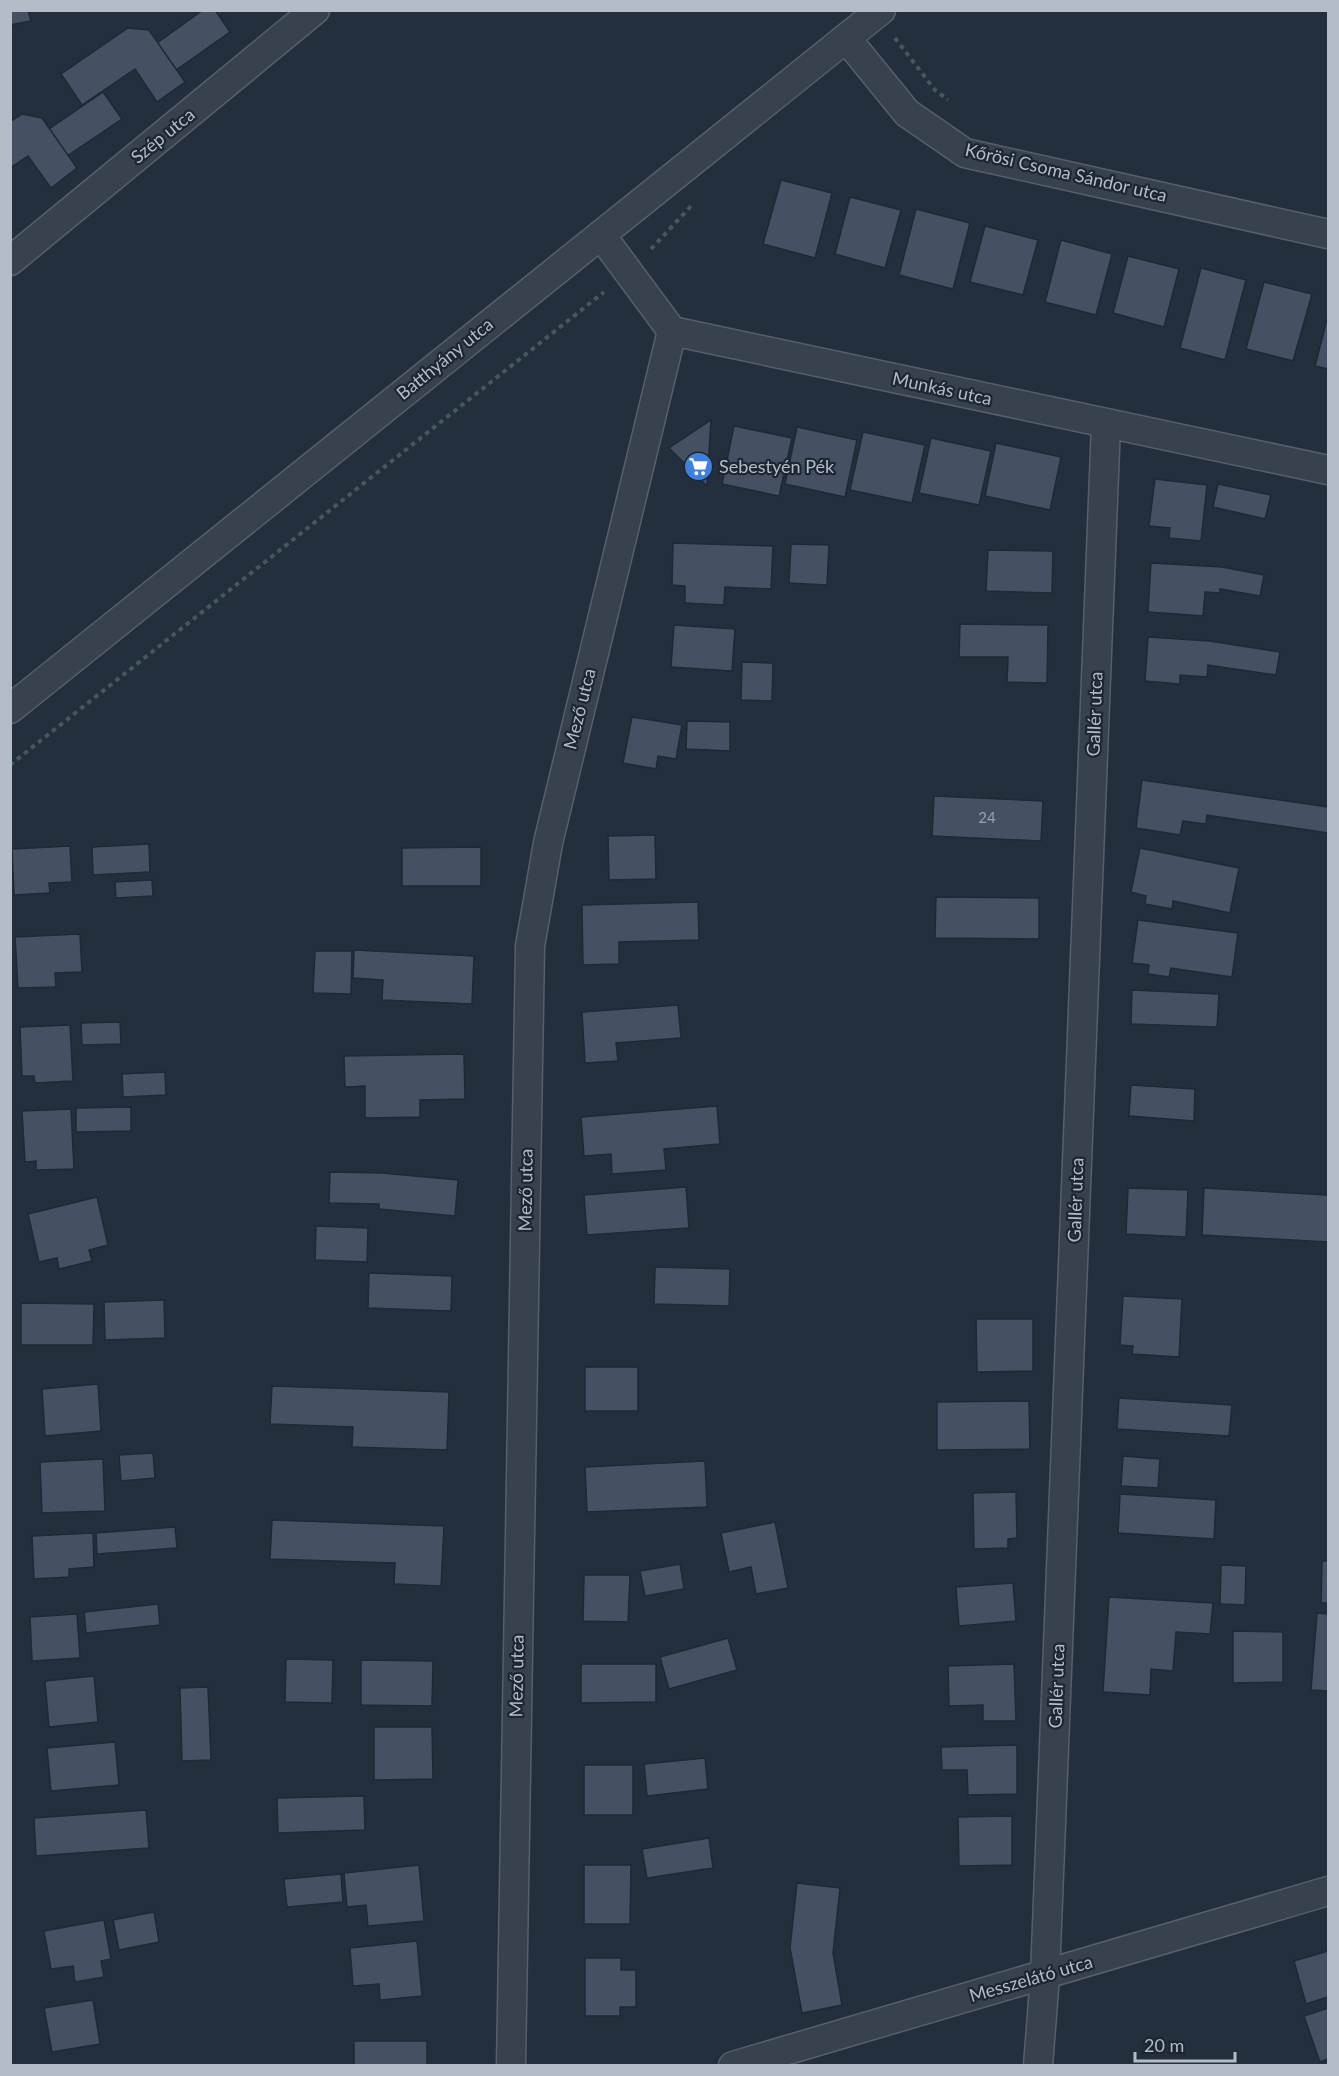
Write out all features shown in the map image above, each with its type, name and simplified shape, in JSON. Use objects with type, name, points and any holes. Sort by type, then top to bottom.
[{"type":"street","name":"Szép utca","points":[[10,261],[315,10]]},
{"type":"street","name":"Batthyány utca","points":[[10,709],[881,10]]},
{"type":"street","name":"Kőrösi Csoma Sándor utca","points":[[846,38],[907,113],[965,153],[1329,234]]},
{"type":"street","points":[[600,235],[672,331]]},
{"type":"street","name":"Munkás utca","points":[[672,331],[1329,470]]},
{"type":"street","name":"Mező utca","points":[[511,2066],[530,946],[548,843],[672,331]]},
{"type":"street","name":"Gallér utca","points":[[1038,2066],[1045,1976],[1106,424]]},
{"type":"street","name":"Messzelátó utca","points":[[733,2066],[1329,1891]]},
{"type":"building","points":[[10,10],[28,10],[31,21],[10,25]]},
{"type":"building","points":[[203,10],[215,10],[230,32],[176,70],[157,43]]},
{"type":"building","points":[[128,28],[149,30],[185,82],[157,102],[135,69],[82,105],[61,74]]},
{"type":"building","points":[[103,92],[122,119],[67,156],[49,129]]},
{"type":"building","points":[[22,114],[42,118],[77,168],[51,188],[28,156],[10,168],[10,122]]},
{"type":"building","points":[[781,180],[832,193],[815,258],[763,244]]},
{"type":"building","points":[[850,197],[901,210],[885,268],[835,254]]},
{"type":"building","points":[[916,209],[970,223],[953,289],[899,275]]},
{"type":"building","points":[[985,226],[1038,240],[1023,295],[970,282]]},
{"type":"building","points":[[1061,240],[1112,254],[1096,315],[1045,302]]},
{"type":"building","points":[[1128,256],[1179,269],[1164,327],[1113,313]]},
{"type":"building","points":[[1201,268],[1246,280],[1225,360],[1180,348]]},
{"type":"building","points":[[1264,282],[1312,294],[1293,361],[1246,349]]},
{"type":"building","points":[[1328,315],[1328,369],[1315,366]]},
{"type":"building","name":"Sebestyén Pék","points":[[711,420],[707,486],[669,448]]},
{"type":"building","points":[[734,426],[792,438],[779,496],[722,484]]},
{"type":"building","points":[[797,427],[857,440],[845,497],[785,484]]},
{"type":"building","points":[[863,432],[925,445],[912,503],[850,490]]},
{"type":"building","points":[[931,438],[991,451],[979,505],[919,493]]},
{"type":"building","points":[[996,443],[1061,457],[1050,510],[985,496]]},
{"type":"building","points":[[1155,479],[1207,485],[1201,541],[1169,538],[1170,528],[1149,526]]},
{"type":"building","points":[[1218,484],[1271,495],[1265,519],[1213,507]]},
{"type":"building","points":[[673,543],[773,546],[771,589],[725,587],[724,605],[685,603],[685,586],[672,585]]},
{"type":"building","points":[[791,544],[829,545],[827,585],[789,583]]},
{"type":"building","points":[[988,550],[1053,551],[1052,593],[986,591]]},
{"type":"building","points":[[1151,563],[1222,567],[1264,575],[1260,596],[1220,589],[1220,593],[1205,592],[1203,616],[1148,612]]},
{"type":"building","points":[[960,624],[1048,625],[1047,683],[1007,682],[1008,657],[959,657]]},
{"type":"building","points":[[674,625],[735,629],[732,671],[671,667]]},
{"type":"building","points":[[1148,637],[1209,641],[1280,652],[1276,675],[1208,665],[1207,677],[1180,675],[1180,684],[1145,681]]},
{"type":"building","points":[[742,662],[773,663],[772,701],[741,700]]},
{"type":"building","points":[[632,717],[682,725],[676,759],[658,756],[656,769],[623,763]]},
{"type":"building","points":[[687,721],[730,722],[730,751],[686,749]]},
{"type":"building","points":[[1142,780],[1328,807],[1328,833],[1207,815],[1206,824],[1183,821],[1180,835],[1136,828]]},
{"type":"building","points":[[934,796],[1043,801],[1041,841],[932,836]]},
{"type":"building","points":[[655,835],[656,879],[609,880],[608,836]]},
{"type":"building","points":[[149,844],[150,872],[93,875],[92,847]]},
{"type":"building","points":[[70,846],[72,882],[49,883],[50,893],[14,895],[12,849]]},
{"type":"building","points":[[481,847],[481,886],[402,886],[402,848]]},
{"type":"building","points":[[1140,848],[1239,868],[1230,913],[1173,901],[1172,909],[1145,904],[1146,896],[1131,892]]},
{"type":"building","points":[[152,880],[153,896],[116,898],[115,882]]},
{"type":"building","points":[[936,897],[1039,898],[1039,939],[935,938]]},
{"type":"building","points":[[698,902],[699,940],[619,942],[619,964],[583,965],[582,905]]},
{"type":"building","points":[[1138,920],[1238,933],[1232,977],[1171,968],[1169,977],[1148,974],[1149,965],[1132,963]]},
{"type":"building","points":[[80,934],[82,972],[55,973],[56,987],[18,988],[15,937]]},
{"type":"building","points":[[354,950],[474,956],[472,1004],[382,1000],[383,980],[353,978]]},
{"type":"building","points":[[315,951],[352,951],[351,994],[313,993]]},
{"type":"building","points":[[1132,990],[1219,994],[1217,1027],[1131,1024]]},
{"type":"building","points":[[678,1005],[681,1038],[616,1043],[618,1061],[585,1063],[582,1012]]},
{"type":"building","points":[[120,1022],[121,1044],[82,1045],[81,1023]]},
{"type":"building","points":[[70,1025],[73,1081],[35,1083],[34,1076],[22,1076],[20,1027]]},
{"type":"building","points":[[464,1054],[465,1099],[420,1100],[420,1117],[365,1118],[365,1086],[345,1087],[344,1056]]},
{"type":"building","points":[[165,1072],[166,1095],[123,1097],[122,1074]]},
{"type":"building","points":[[1131,1085],[1195,1089],[1194,1121],[1129,1116]]},
{"type":"building","points":[[717,1106],[720,1144],[664,1149],[666,1170],[612,1174],[611,1154],[584,1156],[581,1117]]},
{"type":"building","points":[[131,1107],[131,1131],[76,1132],[76,1108]]},
{"type":"building","points":[[71,1109],[74,1169],[36,1170],[36,1161],[25,1162],[22,1111]]},
{"type":"building","points":[[330,1172],[382,1173],[458,1180],[455,1216],[379,1209],[379,1204],[329,1203]]},
{"type":"building","points":[[686,1187],[689,1228],[587,1235],[584,1195]]},
{"type":"building","points":[[1128,1188],[1188,1190],[1186,1237],[1126,1234]]},
{"type":"building","points":[[1204,1188],[1328,1195],[1328,1242],[1202,1235]]},
{"type":"building","points":[[97,1197],[108,1245],[89,1250],[92,1261],[59,1269],[57,1258],[39,1262],[28,1214]]},
{"type":"building","points":[[316,1226],[368,1228],[367,1262],[315,1260]]},
{"type":"building","points":[[655,1267],[730,1269],[729,1306],[654,1304]]},
{"type":"building","points":[[369,1273],[452,1276],[451,1311],[368,1308]]},
{"type":"building","points":[[1123,1296],[1182,1299],[1179,1357],[1132,1354],[1133,1346],[1120,1345]]},
{"type":"building","points":[[164,1300],[165,1338],[105,1340],[104,1302]]},
{"type":"building","points":[[21,1303],[94,1304],[93,1345],[21,1345]]},
{"type":"building","points":[[976,1319],[1033,1319],[1033,1371],[977,1372]]},
{"type":"building","points":[[585,1367],[638,1367],[638,1411],[585,1411]]},
{"type":"building","points":[[98,1384],[101,1431],[45,1436],[42,1389]]},
{"type":"building","points":[[272,1386],[449,1392],[447,1450],[352,1447],[353,1427],[270,1424]]},
{"type":"building","points":[[1119,1398],[1232,1405],[1229,1436],[1117,1429]]},
{"type":"building","points":[[1029,1401],[1030,1449],[937,1450],[937,1402]]},
{"type":"building","points":[[153,1453],[155,1478],[121,1481],[119,1455]]},
{"type":"building","points":[[1123,1456],[1160,1459],[1158,1488],[1121,1486]]},
{"type":"building","points":[[103,1459],[105,1511],[42,1513],[40,1462]]},
{"type":"building","points":[[705,1461],[707,1507],[587,1512],[585,1467]]},
{"type":"building","points":[[1016,1492],[1017,1538],[1008,1539],[1008,1548],[974,1549],[973,1493]]},
{"type":"building","points":[[1120,1494],[1216,1500],[1214,1539],[1118,1533]]},
{"type":"building","points":[[272,1520],[444,1526],[441,1586],[394,1584],[395,1563],[270,1559]]},
{"type":"building","points":[[775,1522],[788,1588],[756,1594],[751,1567],[729,1572],[721,1533]]},
{"type":"building","points":[[175,1527],[177,1548],[97,1554],[96,1533]]},
{"type":"building","points":[[93,1533],[94,1567],[69,1569],[69,1577],[34,1579],[32,1536]]},
{"type":"building","points":[[1322,1561],[1328,1561],[1328,1603],[1321,1603]]},
{"type":"building","points":[[680,1564],[684,1589],[645,1596],[640,1571]]},
{"type":"building","points":[[1221,1565],[1246,1566],[1245,1605],[1220,1604]]},
{"type":"building","points":[[584,1575],[630,1575],[628,1622],[583,1621]]},
{"type":"building","points":[[1013,1583],[1016,1621],[959,1626],[956,1587]]},
{"type":"building","points":[[1109,1597],[1213,1603],[1210,1634],[1176,1632],[1173,1671],[1151,1669],[1150,1695],[1103,1692]]},
{"type":"building","points":[[158,1604],[160,1625],[86,1633],[84,1612]]},
{"type":"building","points":[[1317,1613],[1328,1614],[1328,1691],[1311,1690]]},
{"type":"building","points":[[77,1614],[80,1658],[32,1661],[30,1617]]},
{"type":"building","points":[[1233,1631],[1283,1632],[1283,1682],[1233,1683]]},
{"type":"building","points":[[728,1638],[737,1670],[669,1689],[660,1657]]},
{"type":"building","points":[[286,1659],[333,1660],[332,1703],[285,1702]]},
{"type":"building","points":[[361,1660],[433,1661],[432,1706],[361,1705]]},
{"type":"building","points":[[581,1664],[656,1664],[656,1702],[581,1703]]},
{"type":"building","points":[[1014,1664],[1016,1721],[983,1721],[983,1705],[949,1706],[948,1666]]},
{"type":"building","points":[[94,1676],[98,1722],[49,1727],[45,1681]]},
{"type":"building","points":[[208,1687],[211,1760],[182,1761],[180,1688]]},
{"type":"building","points":[[374,1727],[432,1727],[433,1779],[374,1780]]},
{"type":"building","points":[[115,1742],[119,1785],[51,1791],[47,1748]]},
{"type":"building","points":[[1017,1745],[1017,1794],[968,1795],[967,1770],[942,1770],[941,1747]]},
{"type":"building","points":[[705,1758],[708,1789],[647,1796],[644,1764]]},
{"type":"building","points":[[584,1765],[633,1765],[633,1815],[584,1815]]},
{"type":"building","points":[[364,1796],[365,1830],[278,1833],[277,1798]]},
{"type":"building","points":[[146,1810],[149,1848],[36,1856],[34,1818]]},
{"type":"building","points":[[1012,1816],[1012,1865],[959,1866],[958,1817]]},
{"type":"building","points":[[709,1838],[713,1868],[647,1878],[642,1849]]},
{"type":"building","points":[[419,1865],[424,1921],[368,1926],[366,1905],[347,1907],[344,1873]]},
{"type":"building","points":[[584,1865],[631,1865],[630,1924],[584,1924]]},
{"type":"building","points":[[341,1874],[343,1902],[287,1907],[284,1879]]},
{"type":"building","points":[[797,1883],[840,1888],[833,1953],[842,2005],[802,2013],[790,1948]]},
{"type":"building","points":[[154,1912],[159,1942],[119,1950],[113,1920]]},
{"type":"building","points":[[104,1920],[111,1959],[101,1961],[104,1977],[75,1982],[73,1966],[51,1969],[44,1931]]},
{"type":"building","points":[[417,1941],[422,1996],[380,2000],[379,1984],[353,1986],[350,1948]]},
{"type":"building","points":[[1328,1951],[1328,1997],[1306,2004],[1294,1961]]},
{"type":"building","points":[[585,1958],[621,1958],[621,1970],[636,1970],[636,2007],[620,2007],[620,2016],[585,2016]]},
{"type":"building","points":[[93,2000],[100,2044],[52,2052],[44,2008]]},
{"type":"building","points":[[1328,2008],[1328,2059],[1320,2062],[1304,2016]]},
{"type":"building","points":[[354,2041],[427,2041],[427,2066],[354,2066]]},
{"type":"place","name":"Sebestyén Pék","points":[[698,467]]}]
